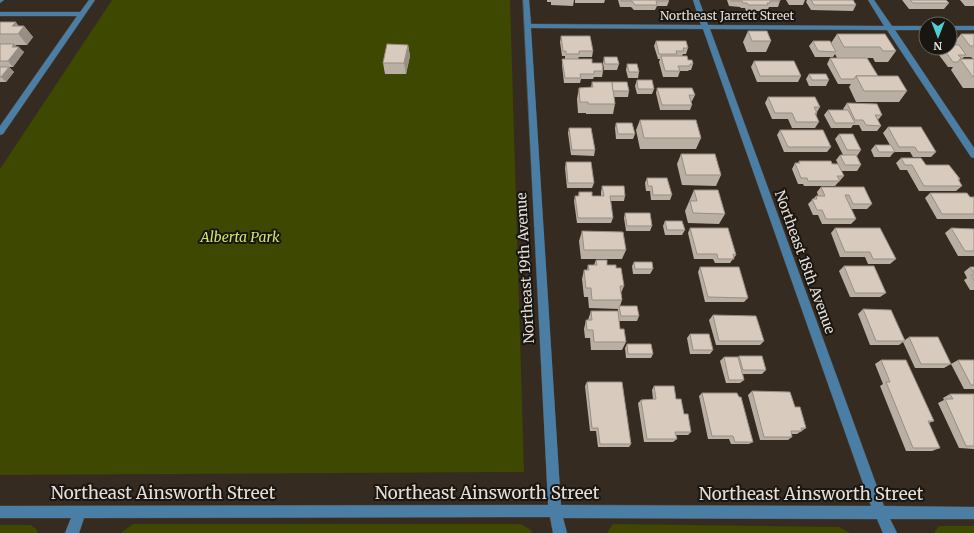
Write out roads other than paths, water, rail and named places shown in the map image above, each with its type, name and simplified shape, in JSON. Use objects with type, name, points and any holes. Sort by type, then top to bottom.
[{"type":"street","points":[[0,132],[92,0]]},
{"type":"street","name":"Northeast 19th Avenue","points":[[526,0],[555,511],[560,533]]},
{"type":"street","name":"Northeast 18th Avenue","points":[[696,0],[880,512],[890,533]]},
{"type":"street","points":[[871,0],[974,155]]},
{"type":"street","points":[[0,14],[82,14]]},
{"type":"street","name":"Northeast Jarrett Street","points":[[528,26],[918,28]]},
{"type":"street","points":[[958,28],[974,28]]},
{"type":"street","points":[[72,533],[80,511]]},
{"type":"street","name":"Northeast Ainsworth Street","points":[[0,512],[555,511],[974,513]]},
{"type":"park label","name":"Alberta Park","points":[[240,237]]}]
